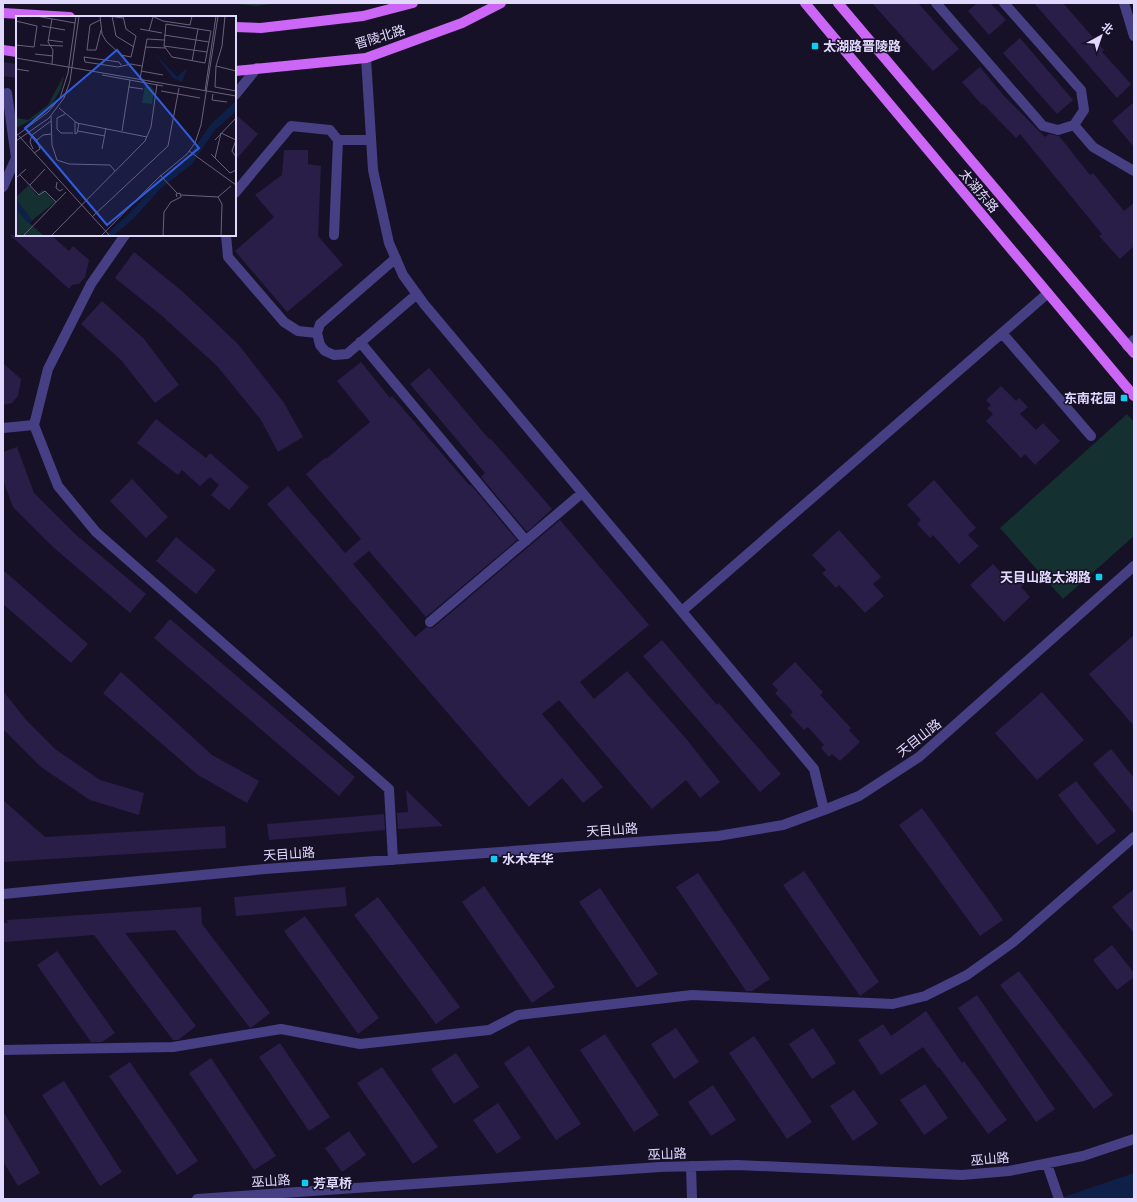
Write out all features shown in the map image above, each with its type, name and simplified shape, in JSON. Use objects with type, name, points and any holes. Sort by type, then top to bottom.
[{"type":"main road","name":"晋陵北路","points":[[236,27],[261,28],[362,16],[413,3]]},
{"type":"main road","name":"晋陵北路","points":[[236,70],[366,58],[462,23],[501,3]]},
{"type":"main road","name":"太湖东路","points":[[805,3],[1134,396]]},
{"type":"main road","name":"太湖东路","points":[[838,3],[1132,346]]},
{"type":"main road","points":[[3,13],[53,16]]},
{"type":"main road","points":[[3,50],[16,52]]},
{"type":"street","points":[[936,3],[1043,126],[1058,130],[1074,125],[1084,110],[1081,90],[1004,3]]},
{"type":"street","points":[[1124,3],[1134,36]]},
{"type":"street","points":[[366,58],[373,170],[389,243],[403,275],[424,304],[814,769],[824,810]]},
{"type":"street","points":[[236,94],[257,68]]},
{"type":"street","points":[[3,187],[16,158],[9,94]]},
{"type":"street","points":[[1074,125],[1093,147],[1134,171]]},
{"type":"street","points":[[236,192],[291,126],[330,130],[338,140],[334,235]]},
{"type":"street","points":[[338,140],[371,140]]},
{"type":"street","points":[[124,236],[91,284],[48,369],[34,425],[58,486],[96,532],[389,789],[393,860]]},
{"type":"street","points":[[226,236],[228,257],[284,322],[298,331],[317,333]]},
{"type":"street","points":[[396,258],[320,324],[317,333],[320,345],[326,351],[334,355],[347,354],[417,294]]},
{"type":"street","points":[[682,612],[1048,293]]},
{"type":"street","points":[[1002,333],[1091,436]]},
{"type":"street","points":[[360,342],[526,541]]},
{"type":"street","points":[[3,428],[34,425]]},
{"type":"street","points":[[430,622],[582,493]]},
{"type":"street","name":"天目山路","points":[[3,894],[265,869],[718,836],[783,824],[859,796],[919,757],[1134,566]]},
{"type":"street","points":[[3,1050],[173,1047],[281,1029],[360,1044],[489,1030],[518,1015],[692,995],[893,1004],[925,996],[967,975],[1012,943],[1134,837]]},
{"type":"street","name":"巫山路","points":[[197,1199],[660,1167],[737,1165],[962,1175],[1009,1172],[1083,1156],[1134,1139]]},
{"type":"street","points":[[1047,1164],[1059,1199]]},
{"type":"street","points":[[691,1166],[692,1199]]},
{"type":"green space","points":[[226,3],[277,3],[257,6]]},
{"type":"green space","points":[[1127,414],[1134,422],[1134,536],[1063,599],[1000,528]]},
{"type":"water","points":[[1134,1173],[1134,1199],[1058,1199]]},
{"type":"building","points":[[872,3],[918,3],[959,49],[933,71]]},
{"type":"building","points":[[977,3],[990,3],[1006,20],[989,35],[968,11]]},
{"type":"building","points":[[1034,3],[1063,3],[1104,50],[1102,52],[1131,84],[1117,98]]},
{"type":"building","points":[[1020,38],[1073,100],[1057,114],[1003,53]]},
{"type":"building","points":[[3,62],[16,64],[16,78],[3,76]]},
{"type":"building","points":[[980,67],[1004,96],[1045,137],[1049,134],[1059,136],[1090,175],[1093,173],[1124,211],[1134,203],[1134,246],[1120,259],[1099,236],[1102,234],[1020,134],[1016,138],[983,104],[982,105],[962,82]]},
{"type":"building","points":[[1134,102],[1134,147],[1112,121]]},
{"type":"building","points":[[236,115],[258,134],[236,160]]},
{"type":"building","points":[[284,150],[308,150],[308,164],[321,166],[318,236],[343,265],[287,312],[235,251],[274,217],[255,195],[282,175]]},
{"type":"building","points":[[10,235],[52,236],[69,251],[73,246],[89,260],[85,277],[79,284],[72,285],[69,289]]},
{"type":"building","points":[[134,252],[182,291],[238,344],[284,403],[303,437],[278,452],[261,420],[217,366],[161,315],[115,278]]},
{"type":"building","points":[[102,301],[144,339],[179,385],[155,403],[121,360],[81,324]]},
{"type":"building","points":[[361,362],[390,398],[392,396],[470,486],[471,485],[517,540],[426,617],[369,551],[353,564],[415,637],[427,627],[434,627],[560,520],[649,625],[580,682],[594,699],[627,671],[688,741],[720,782],[700,798],[686,780],[652,809],[559,700],[542,714],[603,787],[583,803],[562,778],[529,807],[267,504],[288,486],[345,553],[361,539],[306,474],[370,422],[337,381]]},
{"type":"building","points":[[3,363],[21,379],[18,396],[12,403],[3,405]]},
{"type":"building","points":[[429,368],[489,439],[490,438],[552,509],[527,532],[481,477],[485,473],[410,384]]},
{"type":"building","points":[[1001,386],[1016,401],[1019,398],[1028,407],[1020,414],[1036,430],[1043,423],[1060,441],[1035,465],[1025,454],[1021,458],[986,421],[993,414],[987,408],[991,405],[986,400]]},
{"type":"building","points":[[156,419],[206,458],[210,453],[249,487],[229,510],[211,495],[219,485],[210,477],[200,486],[182,470],[178,475],[137,443]]},
{"type":"building","points":[[17,447],[34,493],[75,534],[146,594],[130,613],[53,547],[13,507],[3,480],[3,452]]},
{"type":"building","points":[[132,479],[168,517],[146,538],[110,501]]},
{"type":"building","points":[[934,480],[976,528],[968,535],[979,546],[959,564],[933,535],[930,538],[917,524],[921,520],[907,505]]},
{"type":"building","points":[[839,530],[881,577],[873,584],[884,596],[865,613],[839,585],[836,588],[822,573],[826,570],[812,555]]},
{"type":"building","points":[[176,537],[216,570],[196,594],[156,561]]},
{"type":"building","points":[[993,564],[1006,578],[1014,571],[1025,583],[1021,587],[1030,597],[1004,622],[970,585]]},
{"type":"building","points":[[3,570],[88,644],[71,663],[3,604]]},
{"type":"building","points":[[170,619],[355,777],[339,796],[154,638]]},
{"type":"building","points":[[1134,635],[1134,726],[1089,674]]},
{"type":"building","points":[[662,640],[717,705],[719,703],[781,774],[760,792],[643,656]]},
{"type":"building","points":[[795,662],[823,692],[820,695],[851,728],[849,730],[860,742],[840,761],[832,754],[829,757],[821,748],[824,745],[808,727],[804,730],[790,715],[793,712],[775,693],[778,690],[772,684]]},
{"type":"building","points":[[121,672],[212,755],[259,781],[247,803],[198,775],[103,693]]},
{"type":"building","points":[[3,691],[27,721],[55,749],[100,780],[144,793],[139,815],[90,800],[41,767],[3,729]]},
{"type":"building","points":[[1042,692],[1084,740],[1037,780],[995,733]]},
{"type":"building","points":[[1111,749],[1134,778],[1134,814],[1093,764]]},
{"type":"building","points":[[1076,781],[1116,831],[1097,845],[1058,795]]},
{"type":"building","points":[[406,790],[443,826],[398,829],[397,813],[408,812]]},
{"type":"building","points":[[3,800],[45,837],[225,826],[226,848],[3,862]]},
{"type":"building","points":[[922,808],[1003,920],[980,936],[899,825]]},
{"type":"building","points":[[384,814],[385,830],[269,840],[267,824]]},
{"type":"building","points":[[804,871],[879,982],[860,996],[783,885]]},
{"type":"building","points":[[698,873],[770,979],[752,991],[746,991],[676,887]]},
{"type":"building","points":[[484,886],[555,987],[532,1003],[462,902]]},
{"type":"building","points":[[345,887],[347,906],[236,916],[234,897]]},
{"type":"building","points":[[600,888],[658,974],[637,988],[579,902]]},
{"type":"building","points":[[1134,889],[1134,933],[1112,907]]},
{"type":"building","points":[[378,897],[460,1007],[436,1024],[354,915]]},
{"type":"building","points":[[201,907],[202,924],[270,1013],[250,1028],[175,930],[125,933],[196,1026],[178,1040],[173,1040],[94,935],[3,942],[3,923],[8,923],[7,920]]},
{"type":"building","points":[[305,916],[379,1018],[358,1034],[284,931]]},
{"type":"building","points":[[1112,945],[1134,973],[1134,977],[1117,990],[1093,960]]},
{"type":"building","points":[[57,951],[115,1033],[102,1042],[91,1042],[37,965]]},
{"type":"building","points":[[1019,971],[1113,1095],[1094,1109],[1000,985]]},
{"type":"building","points":[[977,995],[1055,1109],[1036,1122],[958,1008]]},
{"type":"building","points":[[926,1011],[962,1063],[964,1061],[1007,1120],[988,1134],[923,1047],[881,1075],[858,1040],[883,1024],[891,1036]]},
{"type":"building","points":[[676,1028],[699,1062],[674,1079],[651,1044]]},
{"type":"building","points":[[813,1028],[836,1063],[812,1079],[789,1044]]},
{"type":"building","points":[[605,1034],[659,1115],[634,1132],[580,1050]]},
{"type":"building","points":[[754,1036],[812,1122],[787,1139],[729,1053]]},
{"type":"building","points":[[280,1043],[330,1117],[309,1131],[259,1057]]},
{"type":"building","points":[[529,1046],[581,1124],[556,1140],[504,1063]]},
{"type":"building","points":[[456,1053],[479,1087],[454,1104],[431,1069]]},
{"type":"building","points":[[211,1058],[276,1156],[254,1170],[189,1073]]},
{"type":"building","points":[[130,1062],[198,1161],[177,1175],[109,1076]]},
{"type":"building","points":[[382,1067],[438,1147],[413,1164],[357,1083]]},
{"type":"building","points":[[64,1081],[122,1172],[100,1186],[42,1095]]},
{"type":"building","points":[[925,1084],[948,1118],[924,1135],[900,1100]]},
{"type":"building","points":[[713,1085],[736,1120],[711,1136],[688,1102]]},
{"type":"building","points":[[854,1090],[878,1124],[853,1141],[830,1106]]},
{"type":"building","points":[[498,1103],[521,1138],[497,1154],[473,1120]]},
{"type":"building","points":[[3,1111],[40,1173],[18,1186],[3,1161]]},
{"type":"building","points":[[349,1131],[366,1155],[342,1172],[325,1148]]},
{"type":"place","name":"太湖路晋陵路","points":[[815,46]]},
{"type":"place","name":"东南花园","points":[[1124,398]]},
{"type":"place","name":"天目山路太湖路","points":[[1099,577]]},
{"type":"place","name":"水木年华","points":[[494,859]]},
{"type":"place","name":"芳草桥","points":[[305,1183]]}]
